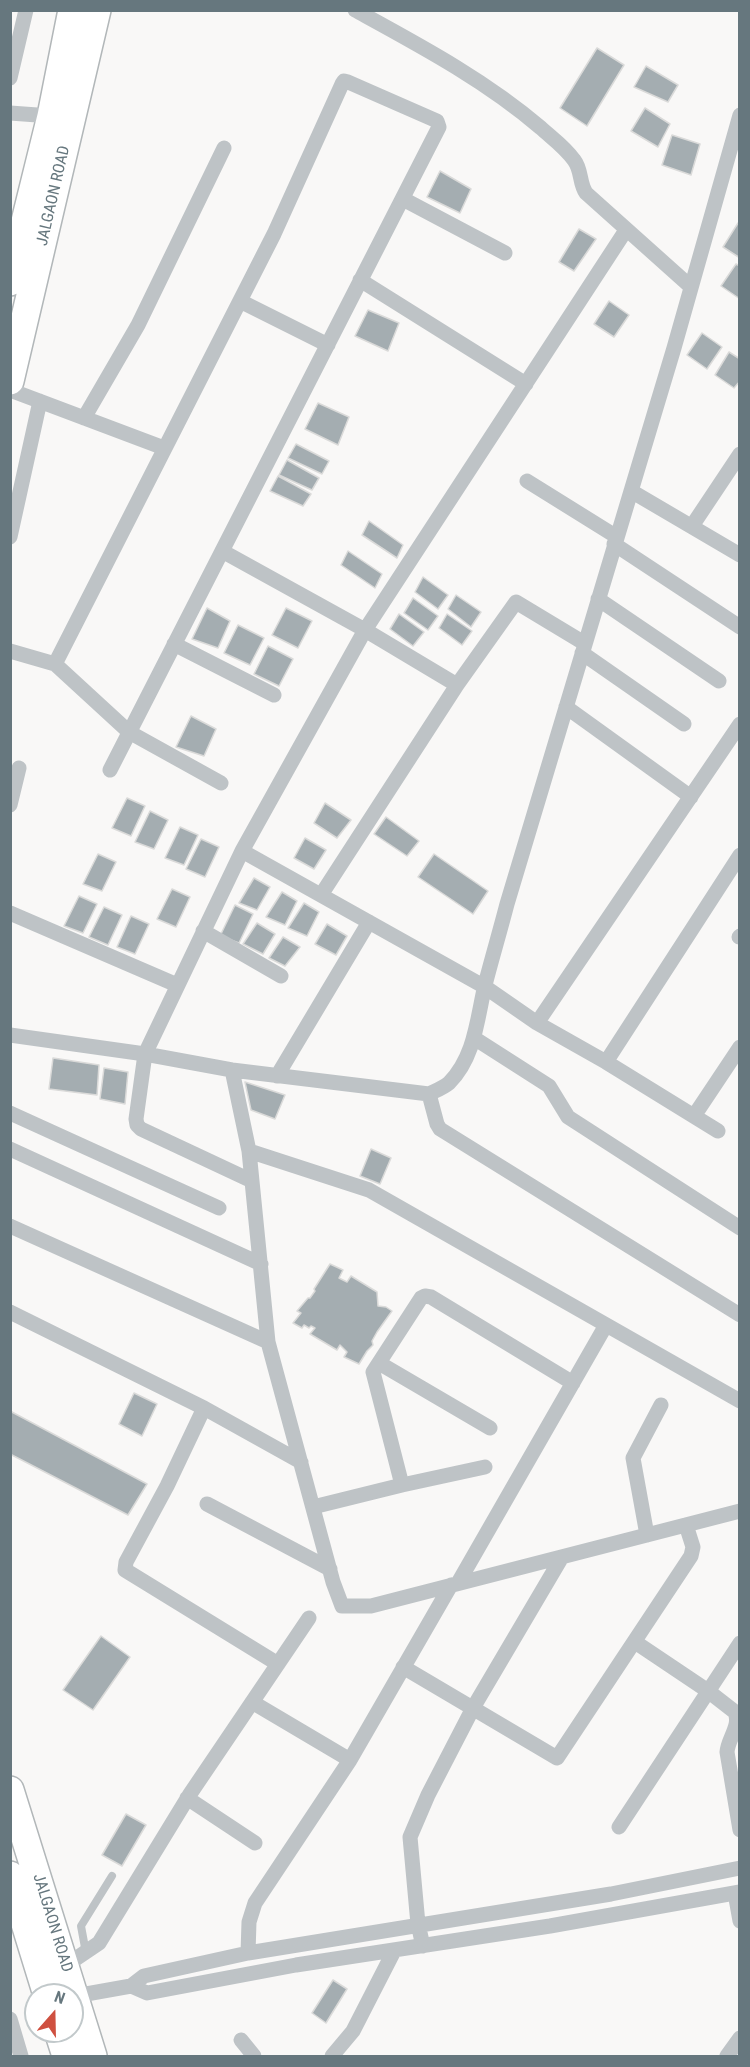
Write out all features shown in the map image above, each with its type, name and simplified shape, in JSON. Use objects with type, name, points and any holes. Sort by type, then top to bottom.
[{"type":"highway","name":"JALGAON ROAD","points":[[10,282],[19,213],[51,116],[72,10]]},
{"type":"highway","name":"JALGAON ROAD","points":[[10,381],[97,10]]},
{"type":"highway","name":"JALGAON ROAD","points":[[10,1790],[76,1959],[75,1983]]},
{"type":"highway","name":"JALGAON ROAD","points":[[10,1875],[43,1983]]},
{"type":"highway","name":"JALGAON ROAD","points":[[84,2026],[93,2056]]},
{"type":"street","points":[[10,78],[26,10]]},
{"type":"street","points":[[355,10],[463,71],[532,121],[573,158],[582,176],[582,187],[586,193],[691,287]]},
{"type":"street","points":[[55,664],[274,234],[344,81],[439,124],[403,199],[110,770]]},
{"type":"street","points":[[10,113],[51,116]]},
{"type":"street","points":[[10,1035],[145,1054],[232,1070],[429,1094],[447,1085],[453,1078],[466,1060],[474,1038],[507,904],[736,142],[740,115]]},
{"type":"street","points":[[84,418],[138,325],[224,148]]},
{"type":"street","points":[[403,199],[505,253]]},
{"type":"street","points":[[252,1181],[141,1129],[137,1125],[145,1054],[242,851],[365,630],[626,230]]},
{"type":"street","points":[[360,280],[526,384]]},
{"type":"street","points":[[240,301],[328,345]]},
{"type":"street","points":[[10,390],[164,448]]},
{"type":"street","points":[[10,537],[40,401]]},
{"type":"street","points":[[692,526],[740,454]]},
{"type":"street","points":[[527,481],[740,627]]},
{"type":"street","points":[[631,491],[740,555]]},
{"type":"street","points":[[222,551],[365,630],[457,685]]},
{"type":"street","points":[[598,598],[719,681]]},
{"type":"street","points":[[321,895],[457,685],[516,602],[583,648],[684,724]]},
{"type":"street","points":[[174,644],[274,695]]},
{"type":"street","points":[[10,651],[55,664],[129,732],[221,783]]},
{"type":"street","points":[[566,707],[691,797]]},
{"type":"street","points":[[537,1023],[740,724]]},
{"type":"street","points":[[10,805],[19,768]]},
{"type":"street","points":[[242,851],[485,987],[537,1023],[606,1062],[718,1131]]},
{"type":"street","points":[[606,1062],[740,855]]},
{"type":"street","points":[[10,913],[177,985]]},
{"type":"street","points":[[277,1076],[369,922]]},
{"type":"street","points":[[203,931],[281,976]]},
{"type":"street","points":[[474,1038],[545,1083],[568,1117],[740,1228]]},
{"type":"street","points":[[694,1116],[740,1047]]},
{"type":"street","points":[[232,1070],[249,1151],[268,1342],[342,1606],[371,1606],[740,1511]]},
{"type":"street","points":[[429,1094],[440,1128],[740,1315]]},
{"type":"street","points":[[10,1113],[219,1208]]},
{"type":"street","points":[[10,1149],[261,1264]]},
{"type":"street","points":[[249,1151],[369,1190],[740,1401]]},
{"type":"street","points":[[10,1226],[268,1342]]},
{"type":"street","points":[[402,1485],[374,1376],[375,1369],[421,1298],[431,1297],[573,1383]]},
{"type":"street","points":[[10,1312],[204,1408],[302,1462]]},
{"type":"street","points":[[248,1953],[249,1922],[255,1903],[350,1760],[606,1325]]},
{"type":"street","points":[[379,1363],[490,1428]]},
{"type":"street","points":[[647,1535],[633,1458],[661,1405]]},
{"type":"street","points":[[204,1408],[167,1486],[126,1562],[125,1570],[278,1664]]},
{"type":"street","points":[[313,1508],[485,1467]]},
{"type":"street","points":[[207,1504],[330,1569]]},
{"type":"street","points":[[404,1667],[557,1758],[691,1556],[693,1547],[686,1525]]},
{"type":"street","points":[[423,1946],[418,1924],[410,1837],[428,1795],[473,1708],[562,1557]]},
{"type":"street","points":[[76,1959],[102,1938],[187,1798],[309,1618]]},
{"type":"street","points":[[635,1642],[735,1712],[738,1718],[737,1724],[727,1745],[727,1752],[740,1830]]},
{"type":"street","points":[[619,1827],[740,1644]]},
{"type":"street","points":[[252,1702],[350,1760]]},
{"type":"street","points":[[187,1798],[255,1843]]},
{"type":"street","points":[[84,1994],[131,1986],[144,1976],[248,1953],[611,1894],[740,1868]]},
{"type":"street","points":[[131,1986],[147,1993],[296,1965],[394,1951],[737,1893],[740,1921]]},
{"type":"street","points":[[611,1894],[613,1915]]},
{"type":"street","points":[[332,2056],[353,2031],[394,1951]]},
{"type":"street","points":[[10,2019],[21,2056]]},
{"type":"street","points":[[727,2056],[740,2038]]},
{"type":"street","points":[[241,2040],[254,2056]]},
{"type":"lane","points":[[76,1959],[81,1926],[112,1876]]},
{"type":"building","points":[[597,48],[624,65],[587,126],[560,108]]},
{"type":"building","points":[[646,66],[678,85],[668,102],[634,87]]},
{"type":"building","points":[[645,108],[670,124],[658,147],[631,131]]},
{"type":"building","points":[[672,135],[700,144],[691,175],[662,165]]},
{"type":"building","points":[[440,171],[471,189],[460,213],[427,197]]},
{"type":"building","points":[[738,223],[740,224],[740,258],[723,247]]},
{"type":"building","points":[[579,229],[596,239],[574,271],[559,262]]},
{"type":"building","points":[[736,264],[740,266],[740,299],[721,286]]},
{"type":"building","points":[[609,301],[629,315],[614,337],[594,324]]},
{"type":"building","points":[[368,310],[399,323],[388,351],[355,336]]},
{"type":"building","points":[[702,333],[722,347],[707,369],[687,355]]},
{"type":"building","points":[[729,352],[740,359],[740,381],[734,388],[715,375]]},
{"type":"building","points":[[318,403],[349,417],[338,445],[305,429]]},
{"type":"building","points":[[296,444],[329,461],[322,474],[288,458]]},
{"type":"building","points":[[287,460],[319,478],[312,490],[279,475]]},
{"type":"building","points":[[278,476],[311,494],[303,506],[270,491]]},
{"type":"building","points":[[369,521],[403,545],[397,558],[362,535]]},
{"type":"building","points":[[348,551],[382,574],[375,588],[341,565]]},
{"type":"building","points":[[423,577],[448,595],[438,609],[415,592]]},
{"type":"building","points":[[456,595],[481,612],[471,627],[448,609]]},
{"type":"building","points":[[413,598],[438,616],[428,630],[404,613]]},
{"type":"building","points":[[207,608],[230,621],[218,648],[192,639]]},
{"type":"building","points":[[286,608],[312,621],[298,648],[272,635]]},
{"type":"building","points":[[399,614],[424,632],[413,646],[390,629]]},
{"type":"building","points":[[447,614],[472,631],[462,645],[439,628]]},
{"type":"building","points":[[238,625],[264,638],[250,665],[224,653]]},
{"type":"building","points":[[268,646],[293,659],[279,686],[254,674]]},
{"type":"building","points":[[191,716],[216,729],[204,756],[176,747]]},
{"type":"building","points":[[127,798],[145,806],[131,836],[112,828]]},
{"type":"building","points":[[325,803],[351,820],[337,838],[314,823]]},
{"type":"building","points":[[150,811],[168,820],[154,849],[135,842]]},
{"type":"building","points":[[386,817],[419,841],[407,856],[374,834]]},
{"type":"building","points":[[180,827],[198,835],[184,865],[165,858]]},
{"type":"building","points":[[305,838],[326,850],[314,869],[294,858]]},
{"type":"building","points":[[201,839],[219,847],[205,877],[186,869]]},
{"type":"building","points":[[98,854],[116,862],[102,891],[83,884]]},
{"type":"building","points":[[434,854],[488,891],[473,914],[418,877]]},
{"type":"building","points":[[254,878],[270,887],[257,910],[239,903]]},
{"type":"building","points":[[172,889],[190,897],[176,927],[157,919]]},
{"type":"building","points":[[282,892],[297,901],[285,925],[266,917]]},
{"type":"building","points":[[79,896],[97,904],[83,933],[64,926]]},
{"type":"building","points":[[304,903],[319,912],[307,936],[288,928]]},
{"type":"building","points":[[235,905],[253,914],[239,943],[220,936]]},
{"type":"building","points":[[104,907],[122,915],[108,945],[89,937]]},
{"type":"building","points":[[131,916],[149,924],[135,954],[117,947]]},
{"type":"building","points":[[257,923],[275,934],[263,954],[243,944]]},
{"type":"building","points":[[327,924],[347,936],[336,955],[315,944]]},
{"type":"building","points":[[283,937],[300,947],[285,966],[269,958]]},
{"type":"building","points":[[53,1058],[99,1065],[97,1095],[49,1089]]},
{"type":"building","points":[[104,1068],[128,1072],[125,1104],[100,1099]]},
{"type":"building","points":[[245,1082],[285,1095],[275,1119],[251,1110]]},
{"type":"building","points":[[371,1149],[391,1158],[380,1184],[360,1176]]},
{"type":"building","points":[[330,1264],[343,1270],[339,1278],[347,1282],[351,1276],[377,1292],[378,1306],[392,1311],[377,1332],[372,1341],[373,1345],[359,1364],[344,1357],[347,1352],[340,1345],[337,1350],[310,1334],[315,1328],[304,1325],[302,1328],[293,1323],[301,1313],[297,1311],[315,1291],[314,1289]]},
{"type":"building","points":[[134,1393],[157,1404],[142,1436],[119,1424]]},
{"type":"building","points":[[10,1411],[147,1484],[128,1515],[10,1454]]},
{"type":"building","points":[[101,1636],[130,1657],[93,1710],[63,1690]]},
{"type":"building","points":[[126,1814],[146,1825],[122,1866],[102,1855]]},
{"type":"building","points":[[333,1980],[347,1989],[326,2023],[312,2013]]}]
